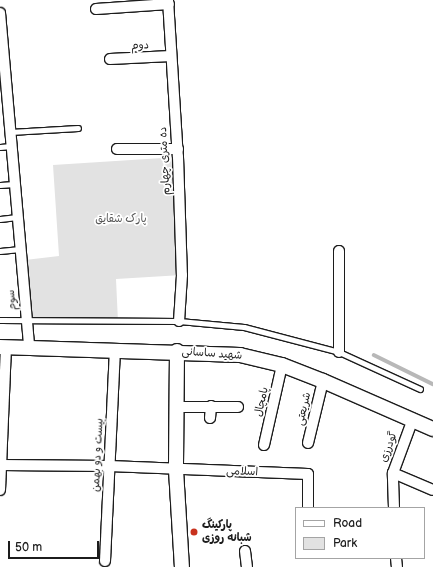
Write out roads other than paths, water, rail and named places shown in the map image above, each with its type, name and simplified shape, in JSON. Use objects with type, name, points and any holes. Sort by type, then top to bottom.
[{"type":"street","points":[[96,9],[168,2]]},
{"type":"street","name":"ده متری چهارم","points":[[168,2],[178,149],[182,275],[179,320]]},
{"type":"street","name":"سوم","points":[[0,13],[3,94],[10,132],[29,346]]},
{"type":"street","name":"دوم","points":[[110,59],[171,56]]},
{"type":"street","points":[[117,149],[178,149]]},
{"type":"street","points":[[339,251],[339,352]]},
{"type":"street","name":"شهید ساسانی","points":[[3,347],[29,346],[115,351],[177,351],[240,355],[282,365],[323,380],[433,429]]},
{"type":"street","points":[[0,490],[3,347]]},
{"type":"street","name":"بیست و دو بهمن","points":[[105,561],[115,351]]},
{"type":"street","points":[[177,351],[176,470],[182,567]]},
{"type":"street","name":"پامچال","points":[[264,445],[282,365]]},
{"type":"street","name":"شریعتی","points":[[308,443],[323,380]]},
{"type":"street","points":[[176,407],[211,406],[235,410]]},
{"type":"street","points":[[210,418],[211,406]]},
{"type":"street","name":"گودرزی","points":[[394,507],[393,473],[413,419]]},
{"type":"street","name":"اسلامی","points":[[1,465],[109,466],[176,470],[308,474],[308,507]]},
{"type":"street","points":[[393,473],[433,490]]},
{"type":"street","points":[[245,551],[246,567]]},
{"type":"lane","points":[[10,132],[78,128]]},
{"type":"lane","points":[[0,147],[11,146]]},
{"type":"lane","points":[[0,185],[14,184]]},
{"type":"lane","points":[[0,219],[17,218]]},
{"type":"lane","points":[[0,251],[20,249]]},
{"type":"lane","points":[[0,320],[179,320],[244,328],[339,352],[420,390]]},
{"type":"waterway","points":[[374,355],[433,384]]},
{"type":"place","name":"پارکینگ شبانه روزی","points":[[194,532]]},
{"type":"park label","name":"پارک شقایق","points":[[121,219]]}]
